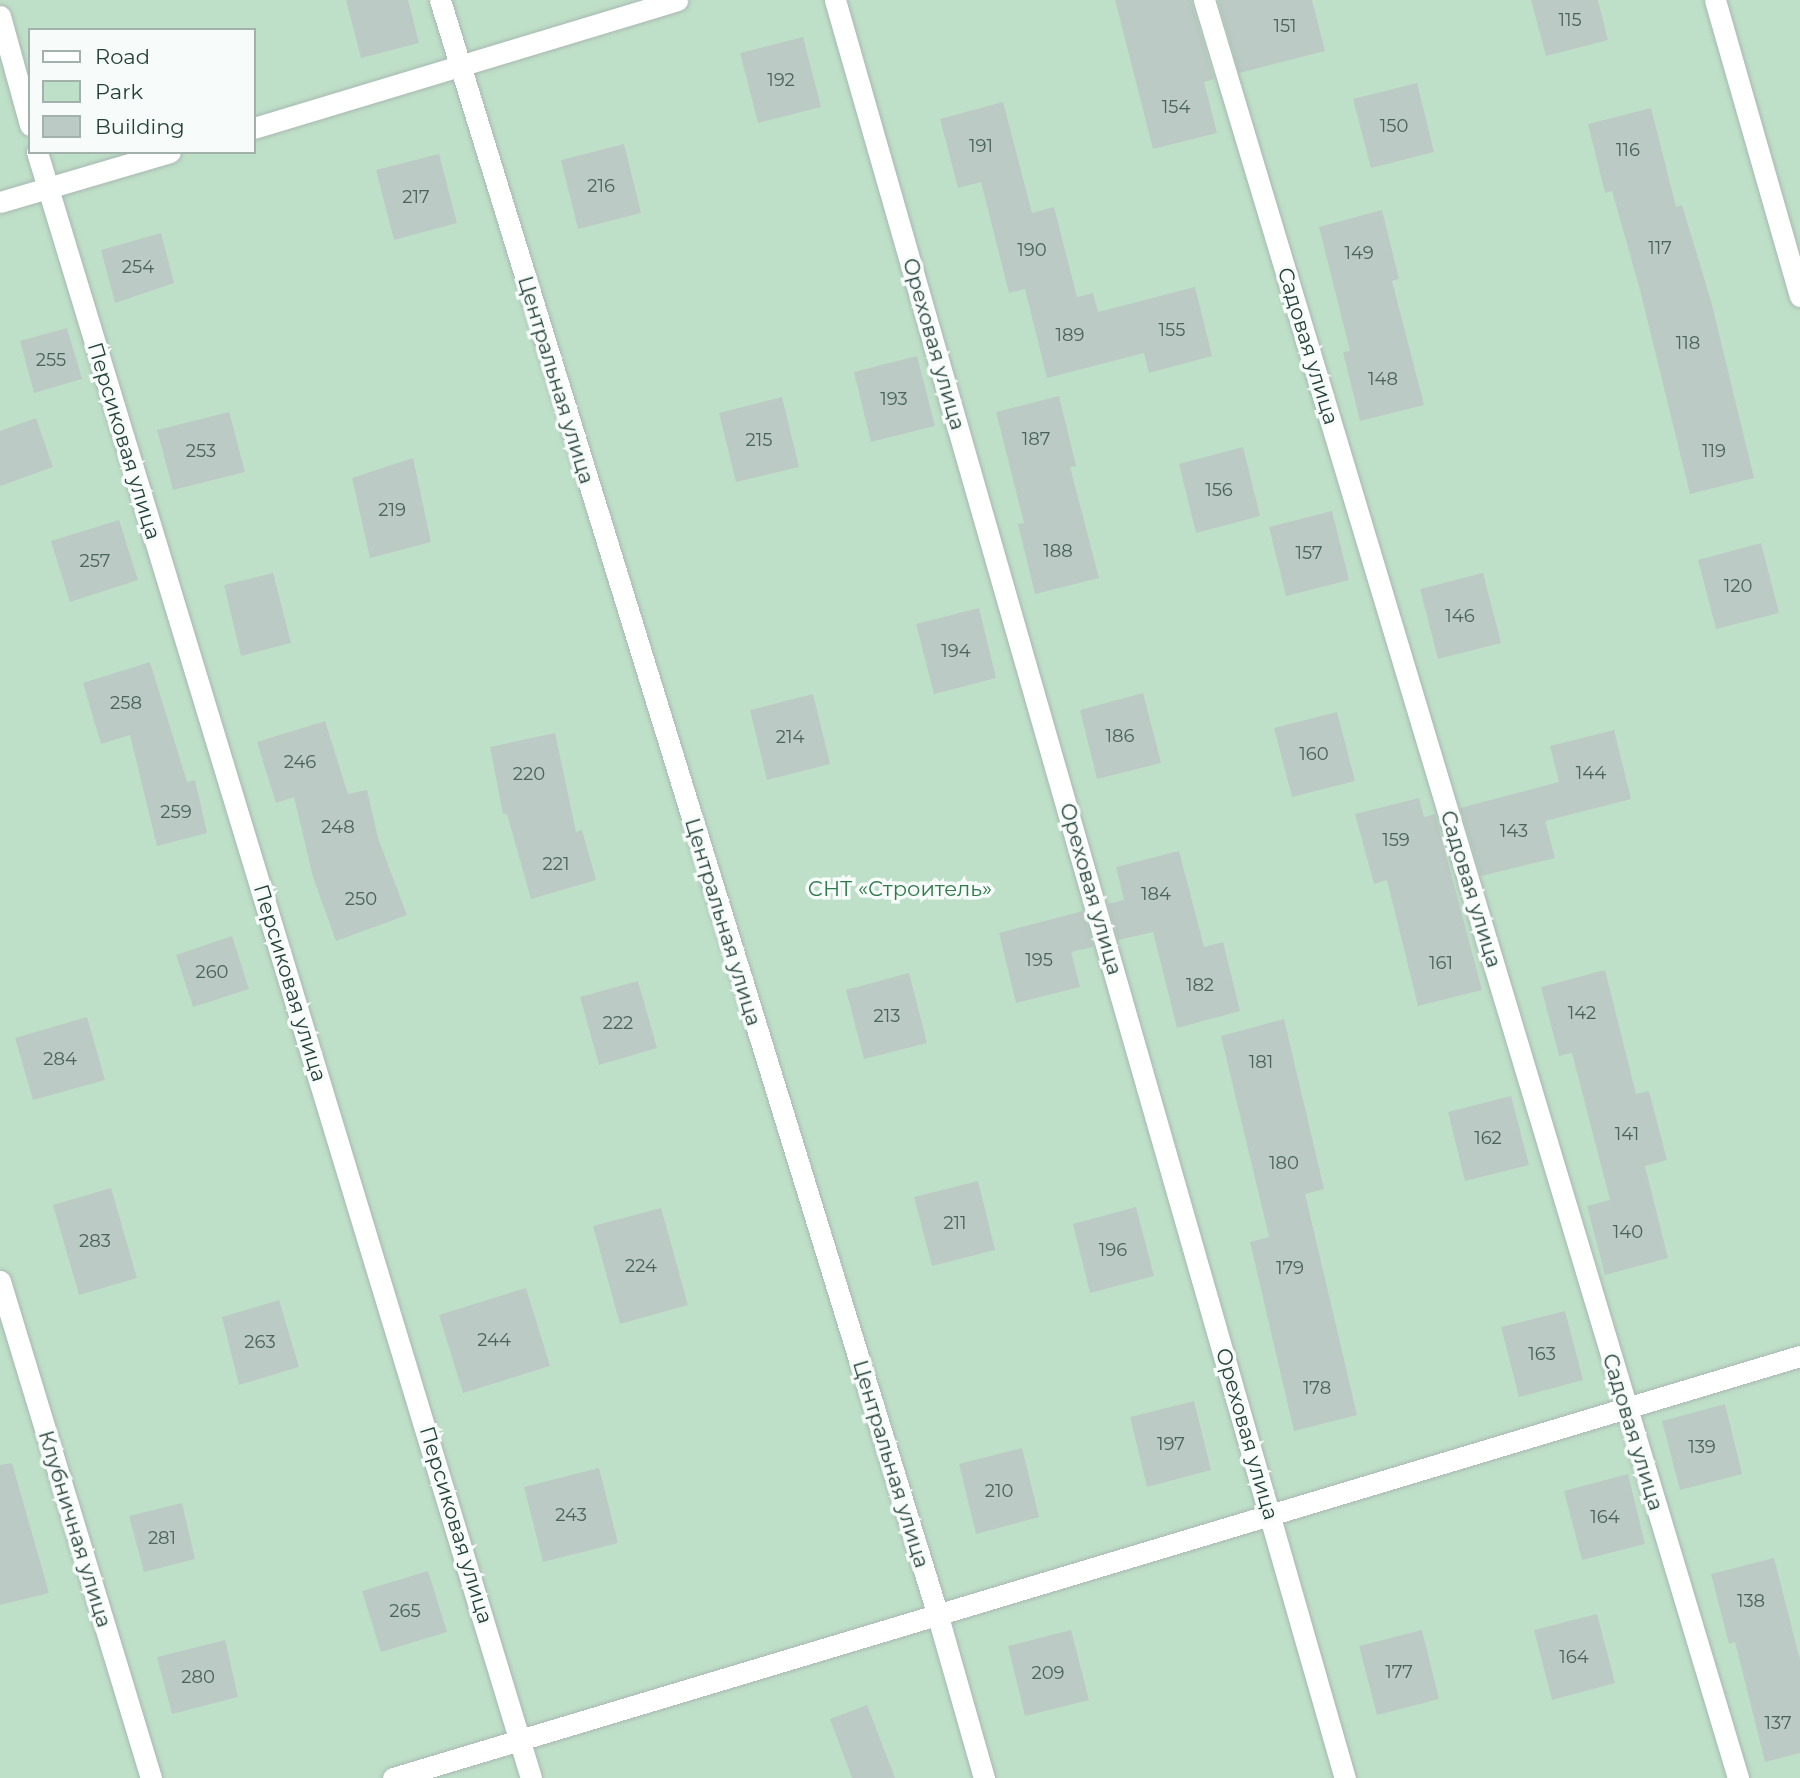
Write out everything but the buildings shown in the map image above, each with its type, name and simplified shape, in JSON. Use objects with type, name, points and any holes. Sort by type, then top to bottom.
[{"type":"street","name":"Центральная улица","points":[[440,0],[937,1613],[984,1778]]},
{"type":"street","points":[[256,127],[677,0]]},
{"type":"street","name":"Ореховая улица","points":[[835,0],[1346,1778]]},
{"type":"street","name":"Садовая улица","points":[[1205,0],[1738,1778]]},
{"type":"street","points":[[1715,0],[1800,296]]},
{"type":"street","points":[[0,16],[28,118]]},
{"type":"street","name":"Персиковая улица","points":[[38,154],[531,1778]]},
{"type":"street","points":[[0,202],[163,154]]},
{"type":"street","name":"Клубничная улица","points":[[0,1281],[151,1778]]},
{"type":"street","points":[[393,1778],[522,1743],[937,1613],[1271,1517],[1625,1405],[1800,1356]]},
{"type":"green space","name":"СНТ «Строитель»","points":[[0,0],[1800,0],[1800,1778],[0,1778]]}]
